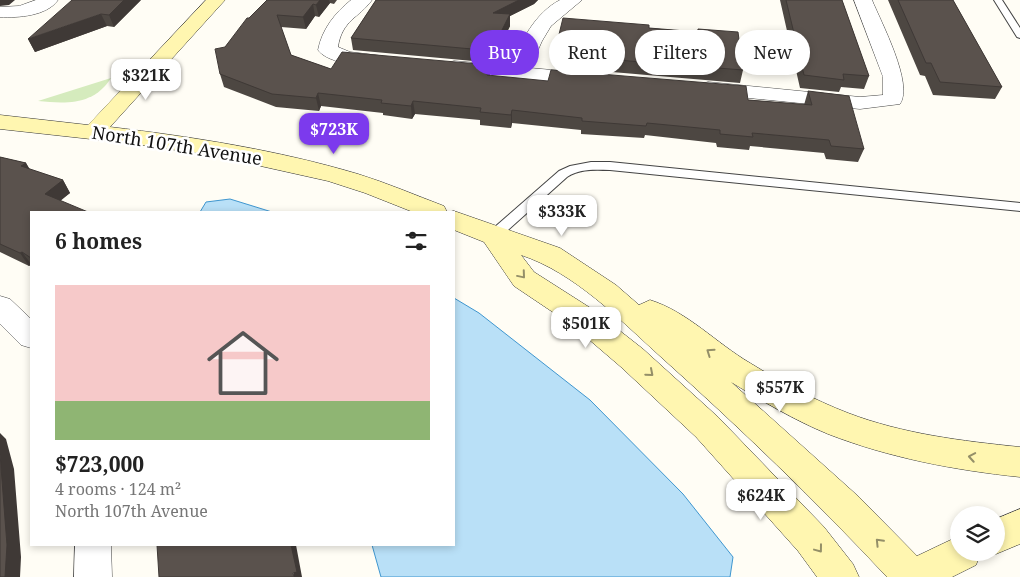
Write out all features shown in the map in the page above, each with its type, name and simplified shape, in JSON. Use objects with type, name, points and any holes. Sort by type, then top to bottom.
[{"type":"main road","points":[[94,132],[216,0]]},
{"type":"main road","name":"North 107th Avenue","points":[[0,122],[94,132],[240,153],[338,176],[432,211]]},
{"type":"main road","points":[[455,220],[493,236],[551,255],[606,292],[745,413],[847,509],[913,577],[950,558]]},
{"type":"main road","points":[[493,236],[524,279],[589,323],[650,374],[708,427],[811,539],[840,577]]},
{"type":"main road","points":[[606,292],[656,314],[735,370],[816,414],[873,435],[935,450],[978,458],[1020,462]]},
{"type":"main road","points":[[1005,533],[1020,526]]},
{"type":"street","points":[[363,0],[356,4],[335,28],[328,39],[328,50],[347,58],[395,62]]},
{"type":"street","points":[[537,30],[551,15],[573,0]]},
{"type":"street","points":[[686,87],[860,103],[893,100],[893,77],[863,0]]},
{"type":"street","points":[[0,12],[13,13],[43,4]]},
{"type":"street","points":[[433,65],[470,68]]},
{"type":"street","points":[[539,75],[607,80]]},
{"type":"street","points":[[0,307],[30,336]]},
{"type":"street","points":[[93,546],[93,577]]},
{"type":"lane","points":[[998,0],[1020,35]]},
{"type":"lane","points":[[493,236],[563,174],[581,166],[610,166],[1020,207]]},
{"type":"green space","points":[[111,78],[96,93],[79,101],[38,101]]},
{"type":"water","points":[[230,199],[269,211],[201,211],[206,202]]},
{"type":"water","points":[[455,299],[479,313],[590,400],[683,494],[733,557],[730,577],[381,577],[372,546],[455,546]]},
{"type":"building","points":[[72,0],[124,0],[109,15],[101,14],[28,39]]},
{"type":"building","points":[[267,0],[320,0],[316,5],[313,4],[303,17],[277,15],[291,55],[331,69],[342,52],[470,63],[470,75],[548,81],[550,75],[612,75],[746,86],[748,100],[812,105],[808,91],[849,96],[864,149],[831,146],[829,140],[752,133],[753,137],[720,134],[720,130],[647,123],[646,126],[582,121],[582,118],[512,110],[511,115],[480,112],[481,108],[413,101],[411,106],[381,103],[382,100],[318,93],[316,98],[272,94],[220,74],[215,49],[225,47],[247,18]]},
{"type":"building","points":[[376,0],[519,0],[493,13],[510,14],[502,30],[470,30],[470,49],[351,38]]},
{"type":"building","points":[[786,0],[842,0],[869,76],[843,74],[844,80],[804,75],[810,75],[810,30],[793,30]]},
{"type":"building","points":[[898,0],[953,0],[1002,87],[940,82],[931,63],[926,63]]},
{"type":"building","points":[[563,18],[649,25],[649,28],[674,30],[635,30],[635,61],[625,61],[625,30],[560,30]]},
{"type":"building","points":[[725,31],[735,32],[735,69],[725,69]]},
{"type":"building","points":[[0,157],[26,163],[21,166],[63,180],[45,194],[86,211],[30,211],[30,257],[22,252],[20,253],[0,244]]},
{"type":"building","points":[[0,454],[7,545],[5,577],[0,577]]},
{"type":"building","points":[[157,546],[291,546],[297,572],[293,573],[294,577],[159,577]]}]
